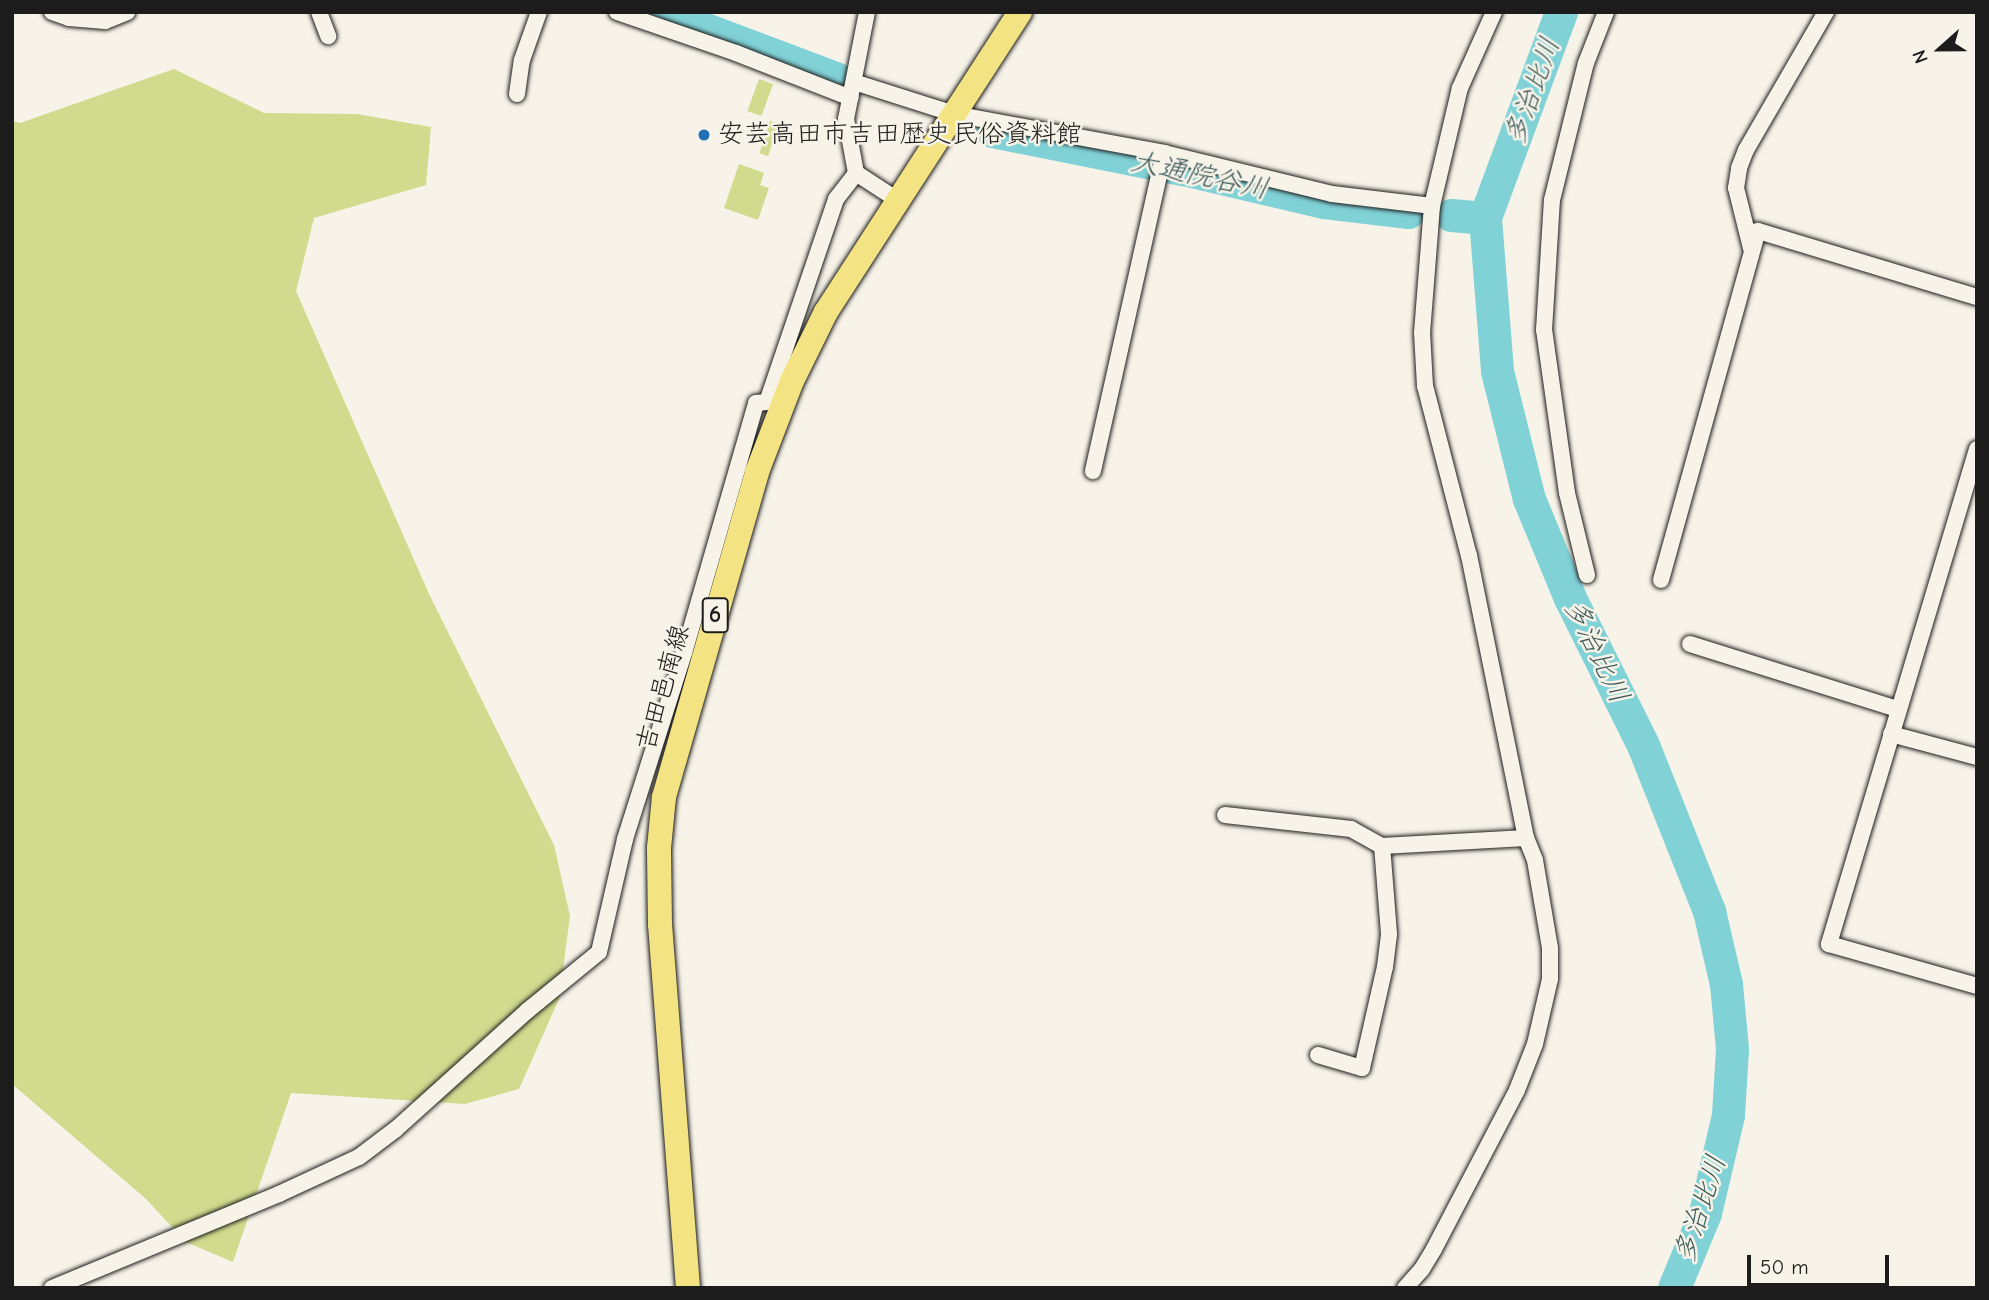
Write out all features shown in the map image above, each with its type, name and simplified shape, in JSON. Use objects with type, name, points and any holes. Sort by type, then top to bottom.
[{"type":"main road","name":"吉田邑南線","points":[[688,1288],[660,924],[659,848],[664,797],[757,472],[792,381],[827,312],[1020,12]]},
{"type":"street","points":[[52,12],[69,18],[105,21],[127,12]]},
{"type":"street","points":[[319,12],[328,36]]},
{"type":"street","points":[[517,94],[523,60],[539,12]]},
{"type":"street","points":[[617,12],[853,90],[954,114],[1164,153],[1332,194],[1372,201],[1432,206]]},
{"type":"street","points":[[867,12],[846,119],[856,173],[899,201]]},
{"type":"street","points":[[1405,1288],[1422,1269],[1517,1090],[1535,1044],[1550,979],[1550,948],[1535,860],[1526,838],[1469,556],[1425,386],[1422,333],[1432,206],[1460,88],[1494,12]]},
{"type":"street","points":[[1587,575],[1567,493],[1544,330],[1552,200],[1586,63],[1606,12]]},
{"type":"street","points":[[1752,250],[1736,188],[1739,168],[1746,150],[1826,12]]},
{"type":"street","points":[[1093,471],[1164,153]]},
{"type":"street","points":[[51,1288],[279,1194],[359,1157],[396,1129],[599,952],[625,839],[684,653],[756,403],[767,402],[836,199],[856,173]]},
{"type":"street","points":[[1661,580],[1758,231],[1789,238],[1977,297]]},
{"type":"street","points":[[1977,449],[1829,944],[1977,986]]},
{"type":"street","points":[[1690,644],[1898,709]]},
{"type":"street","points":[[1891,734],[1977,757]]},
{"type":"street","points":[[1225,815],[1351,829],[1381,846],[1526,838]]},
{"type":"street","points":[[1318,1055],[1362,1068],[1385,968],[1389,934],[1381,846]]},
{"type":"green space","points":[[174,69],[264,113],[357,114],[431,127],[426,185],[314,218],[296,291],[429,594],[554,845],[570,916],[559,999],[519,1089],[465,1104],[291,1093],[233,1262],[186,1242],[146,1199],[12,1084],[12,121],[20,123]]},
{"type":"green space","points":[[759,79],[773,84],[761,116],[747,111]]},
{"type":"green space","points":[[770,121],[779,124],[768,156],[759,153]]},
{"type":"green space","points":[[739,164],[764,173],[760,185],[769,188],[758,220],[724,208]]},
{"type":"waterway","name":"大通院谷川","points":[[660,12],[836,78]]},
{"type":"waterway","name":"多治比川","points":[[1561,12],[1485,218],[1497,371],[1529,499],[1570,598],[1643,745],[1709,911],[1726,984],[1732,1049],[1728,1115],[1705,1213],[1674,1288]]},
{"type":"waterway","name":"大通院谷川","points":[[992,131],[1183,169],[1324,202],[1408,212]]},
{"type":"waterway","name":"大通院谷川","points":[[1451,215],[1485,218]]},
{"type":"place","name":"安芸高田市吉田歴史民俗資料館","points":[[704,135]]}]
